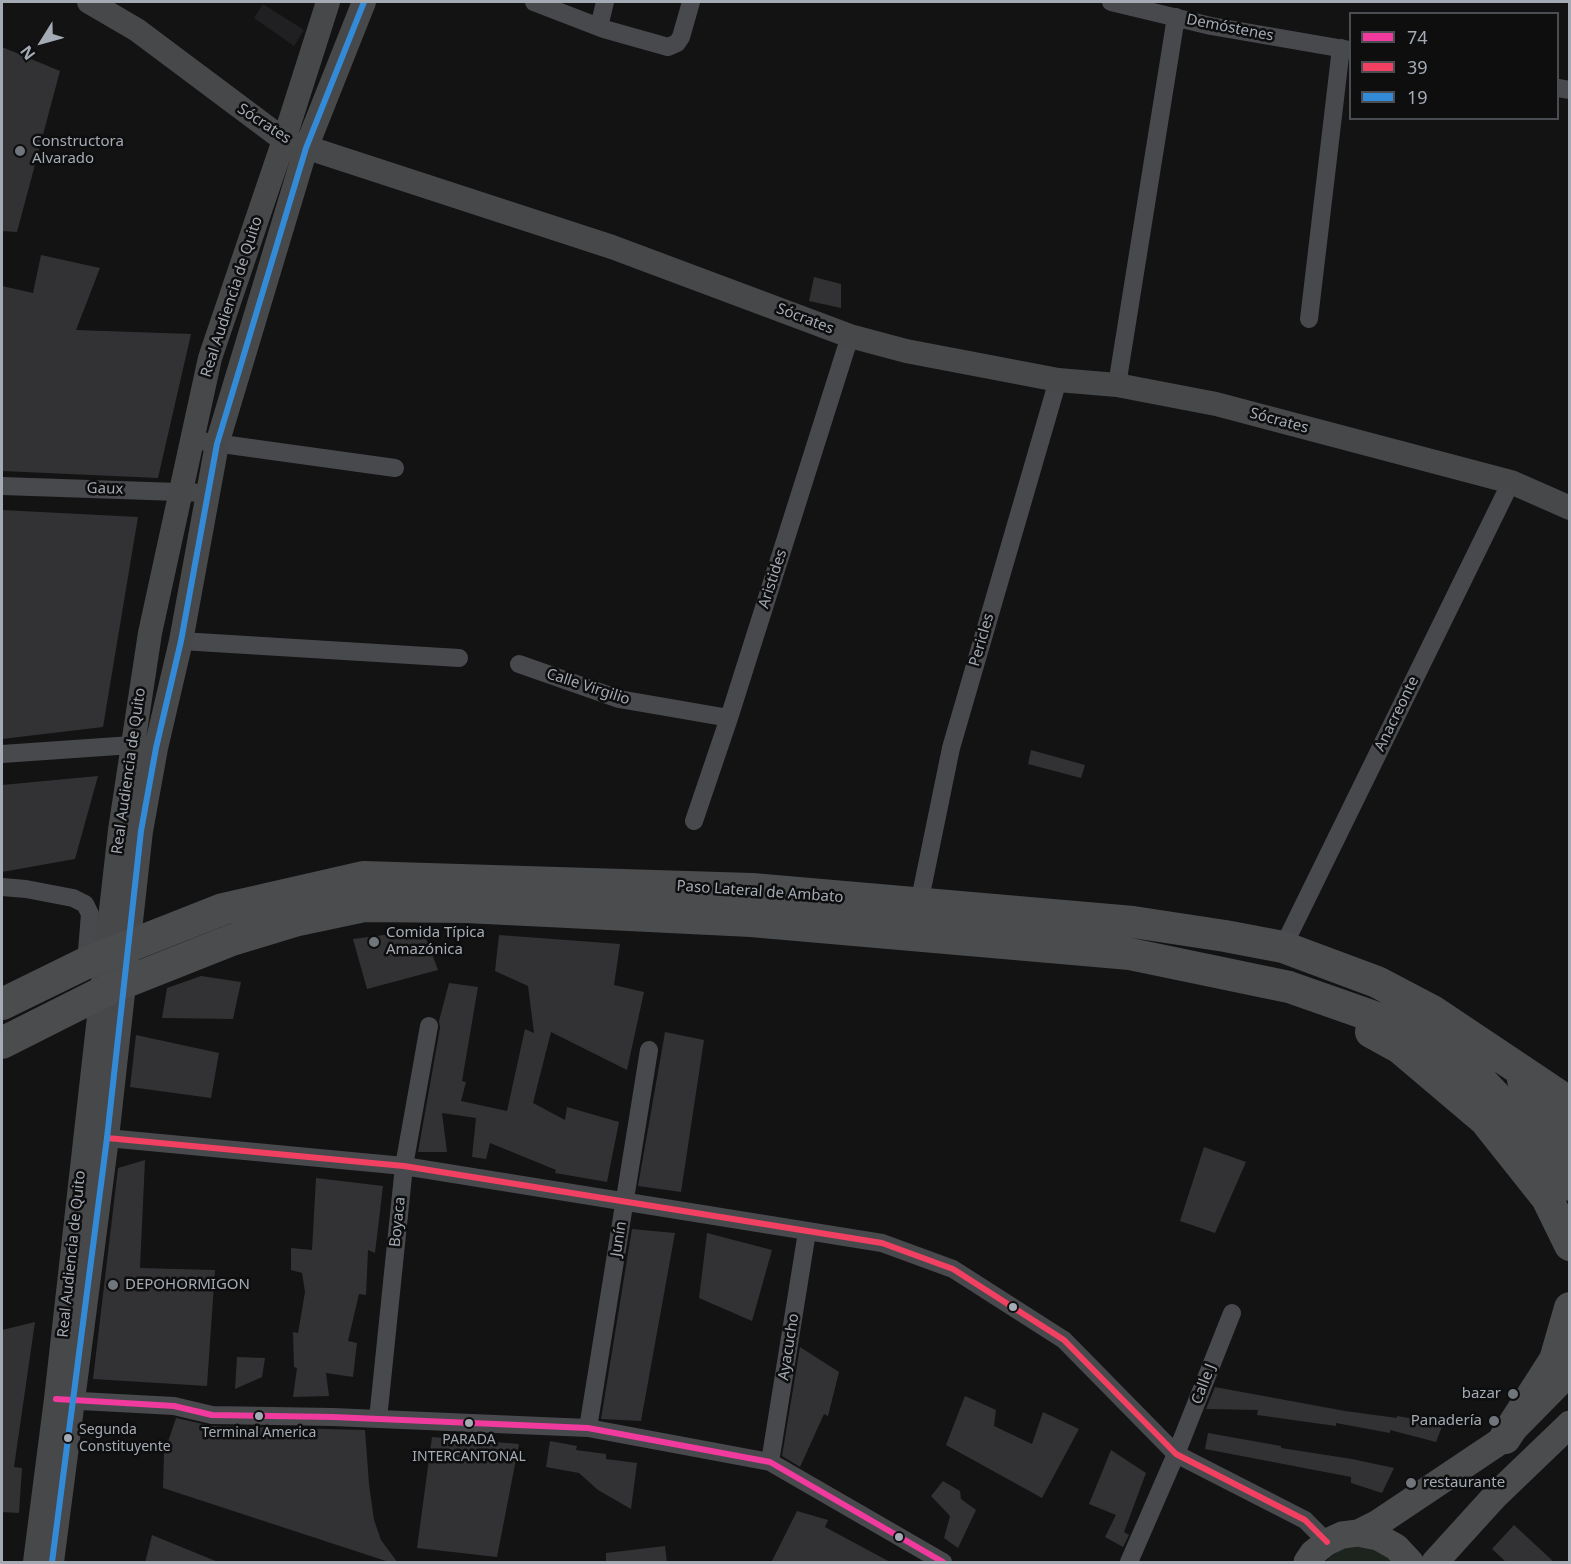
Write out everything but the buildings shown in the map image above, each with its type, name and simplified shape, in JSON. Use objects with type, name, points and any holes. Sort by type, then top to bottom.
[{"type":"highway","name":"Paso Lateral de Ambato","points":[[2,1004],[86,963],[223,909],[363,877],[752,890],[1133,922],[1283,947],[1377,982],[1434,1012],[1569,1103]]},
{"type":"highway","name":"Paso Lateral de Ambato","points":[[2,1043],[111,988],[232,940],[297,920],[364,906],[466,907],[751,921],[1130,954],[1289,987]]},
{"type":"highway","points":[[1289,987],[1406,1028],[1436,1044],[1470,1069],[1531,1134],[1569,1185]]},
{"type":"highway","points":[[1289,987],[1400,1048],[1485,1120],[1547,1197],[1569,1245]]},
{"type":"highway","points":[[1510,1063],[1569,1145]]},
{"type":"highway","points":[[1505,1438],[1555,1360],[1569,1308]]},
{"type":"main road","name":"Sócrates","points":[[89,2],[137,30],[284,140],[612,247],[850,336],[906,351],[1058,380],[1116,385],[1216,404],[1511,482],[1569,508]]},
{"type":"main road","name":"Real Audiencia de Quito","points":[[52,1563],[65,1400],[131,831],[132,745],[150,633],[210,357],[328,2]]},
{"type":"main road","name":"Real Audiencia de Quito","points":[[131,831],[156,748],[181,640],[217,444],[306,148],[364,2]]},
{"type":"main road","name":"Real Audiencia de Quito","points":[[35,1563],[65,1400],[107,1138],[99,1105]]},
{"type":"main road","points":[[1358,1533],[1378,1523],[1505,1438],[1569,1372]]},
{"type":"main road","points":[[1435,1563],[1495,1496],[1569,1424]]},
{"type":"main road","points":[[1307,1563],[1313,1553],[1327,1542],[1342,1535],[1358,1533],[1378,1537],[1396,1547],[1410,1563]]},
{"type":"street","points":[[534,2],[599,27],[668,47],[673,46],[681,37],[691,2]]},
{"type":"street","points":[[599,27],[605,2]]},
{"type":"street","name":"Demóstenes","points":[[1111,2],[1211,26],[1346,49]]},
{"type":"street","points":[[1116,385],[1176,17]]},
{"type":"street","points":[[1309,319],[1346,49]]},
{"type":"street","name":"Aristides","points":[[694,821],[850,336]]},
{"type":"street","name":"Pericles","points":[[920,904],[951,748],[1058,380]]},
{"type":"street","points":[[193,440],[395,468]]},
{"type":"street","name":"Anacreonte","points":[[1283,947],[1511,482]]},
{"type":"street","name":"Gaux","points":[[2,486],[208,493]]},
{"type":"street","points":[[181,640],[459,658]]},
{"type":"street","name":"Calle Virgilio","points":[[519,664],[620,699],[729,718]]},
{"type":"street","points":[[2,754],[132,745],[156,748]]},
{"type":"street","points":[[2,887],[73,898],[85,904],[90,914],[86,963]]},
{"type":"street","name":"Boyaca","points":[[378,1419],[404,1166],[429,1026]]},
{"type":"street","name":"Junín","points":[[588,1428],[649,1050]]},
{"type":"street","points":[[107,1138],[404,1166],[882,1243],[953,1269],[1064,1340],[1176,1454],[1305,1520],[1327,1542]]},
{"type":"street","name":"Ayacucho","points":[[770,1462],[807,1232]]},
{"type":"street","name":"Calle J","points":[[1129,1563],[1176,1454],[1232,1313]]},
{"type":"street","points":[[65,1400],[174,1406],[212,1415],[588,1428],[770,1462],[944,1563]]},
{"type":"shaded area","points":[[263,4],[304,30],[294,46],[254,18]]},
{"type":"shaded area","points":[[1366,1544],[1397,1562],[1325,1562],[1337,1551],[1351,1545]]},
{"type":"transit line","name":"19","points":[[52,1562],[107,1138],[141,831],[156,748],[181,641],[217,444],[306,148],[364,2]]},
{"type":"transit line","name":"39","points":[[107,1138],[404,1166],[882,1243],[953,1269],[1064,1340],[1176,1454],[1305,1520],[1327,1542]]},
{"type":"transit line","name":"74","points":[[56,1399],[174,1406],[212,1415],[333,1417],[588,1428],[770,1462],[943,1562]]},
{"type":"place","name":"Constructora Alvarado","points":[[20,151]]},
{"type":"place","name":"Comida Típica Amazónica","points":[[374,942]]},
{"type":"place","name":"DEPOHORMIGON","points":[[113,1285]]},
{"type":"place","name":"bazar","points":[[1513,1394]]},
{"type":"place","name":"Terminal America","points":[[259,1416]]},
{"type":"place","name":"Panadería","points":[[1494,1421]]},
{"type":"place","name":"PARADA INTERCANTONAL","points":[[469,1423]]},
{"type":"place","name":"Segunda Constituyente","points":[[68,1438]]},
{"type":"place","name":"restaurante","points":[[1411,1483]]}]
